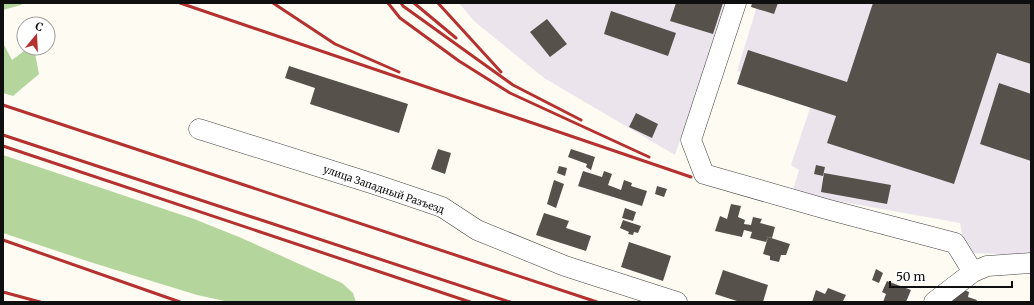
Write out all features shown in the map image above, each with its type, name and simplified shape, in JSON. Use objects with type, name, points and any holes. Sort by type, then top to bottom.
[{"type":"street","points":[[736,3],[691,140],[704,174],[826,209],[955,243],[973,272]]},
{"type":"street","name":"улица Западный Разъезд","points":[[199,129],[442,207],[477,230],[565,266],[677,302]]},
{"type":"street","points":[[934,302],[973,272],[987,266],[1031,263]]},
{"type":"shaded area","points":[[459,3],[726,3],[675,155],[544,78],[474,21]]},
{"type":"shaded area","points":[[758,3],[1031,3],[1031,255],[966,253],[960,223],[792,193],[799,170],[791,165],[813,99],[737,71]]},
{"type":"green space","points":[[3,3],[23,3],[21,5],[3,10]]},
{"type":"green space","points":[[3,43],[12,60],[17,56],[36,56],[39,74],[13,96],[3,93]]},
{"type":"green space","points":[[3,155],[194,219],[239,237],[342,283],[353,293],[356,302],[229,302],[197,295],[3,233]]},
{"type":"building","points":[[676,3],[723,3],[713,34],[670,21]]},
{"type":"building","points":[[752,3],[778,3],[774,14],[751,7]]},
{"type":"building","points":[[873,3],[1031,3],[1031,64],[997,53],[954,184],[827,143],[836,116],[737,84],[748,50],[847,82]]},
{"type":"building","points":[[611,11],[676,33],[668,56],[604,34]]},
{"type":"building","points":[[547,19],[567,44],[550,57],[530,32]]},
{"type":"building","points":[[289,66],[408,104],[399,133],[310,104],[315,88],[285,78]]},
{"type":"building","points":[[999,83],[1031,94],[1031,161],[980,144]]},
{"type":"building","points":[[636,113],[658,124],[652,138],[629,127]]},
{"type":"building","points":[[438,149],[451,153],[445,174],[431,169]]},
{"type":"building","points":[[571,149],[595,157],[591,170],[586,167],[587,164],[568,157]]},
{"type":"building","points":[[816,165],[825,167],[823,176],[814,174]]},
{"type":"building","points":[[559,166],[567,168],[565,176],[557,173]]},
{"type":"building","points":[[583,171],[602,177],[604,171],[612,174],[608,185],[621,190],[624,180],[632,183],[631,186],[647,191],[642,206],[578,186]]},
{"type":"building","points":[[824,173],[891,185],[887,204],[821,192]]},
{"type":"building","points":[[554,180],[564,184],[556,208],[547,204]]},
{"type":"building","points":[[657,186],[667,189],[664,197],[655,194]]},
{"type":"building","points":[[731,204],[741,206],[738,217],[745,220],[744,224],[751,225],[753,217],[762,219],[760,223],[775,227],[772,238],[765,236],[768,237],[766,242],[750,238],[752,232],[744,230],[742,237],[715,231],[720,216],[727,219]]},
{"type":"building","points":[[625,208],[636,212],[633,221],[622,218]]},
{"type":"building","points":[[544,213],[569,221],[566,228],[591,236],[586,251],[536,235]]},
{"type":"building","points":[[623,220],[641,226],[638,233],[634,232],[633,235],[628,234],[629,232],[620,228]]},
{"type":"building","points":[[768,237],[790,244],[786,255],[781,255],[779,262],[770,260],[770,256],[763,254]]},
{"type":"building","points":[[629,242],[671,256],[663,281],[621,267]]},
{"type":"building","points":[[876,269],[883,273],[879,283],[872,280]]},
{"type":"building","points":[[723,270],[768,285],[763,302],[740,302],[715,294]]},
{"type":"building","points":[[887,281],[911,290],[906,302],[883,302],[886,294],[882,292]]},
{"type":"building","points":[[828,288],[846,295],[843,301],[846,302],[812,302],[816,290],[825,294]]},
{"type":"building","points":[[960,288],[969,292],[968,297],[977,300],[976,302],[951,302],[955,292]]},
{"type":"railway","points":[[180,3],[691,177]]},
{"type":"railway","points":[[273,3],[335,44],[399,72]]},
{"type":"railway","points":[[388,3],[400,18],[459,61],[510,93],[649,157]]},
{"type":"railway","points":[[401,3],[403,6],[513,85],[581,120]]},
{"type":"railway","points":[[414,3],[456,38]]},
{"type":"railway","points":[[438,3],[501,72]]},
{"type":"railway","points":[[3,105],[597,302]]},
{"type":"railway","points":[[3,135],[510,302]]},
{"type":"railway","points":[[3,146],[470,302]]},
{"type":"railway","points":[[3,240],[180,302]]},
{"type":"railway","points":[[3,292],[40,302]]}]
